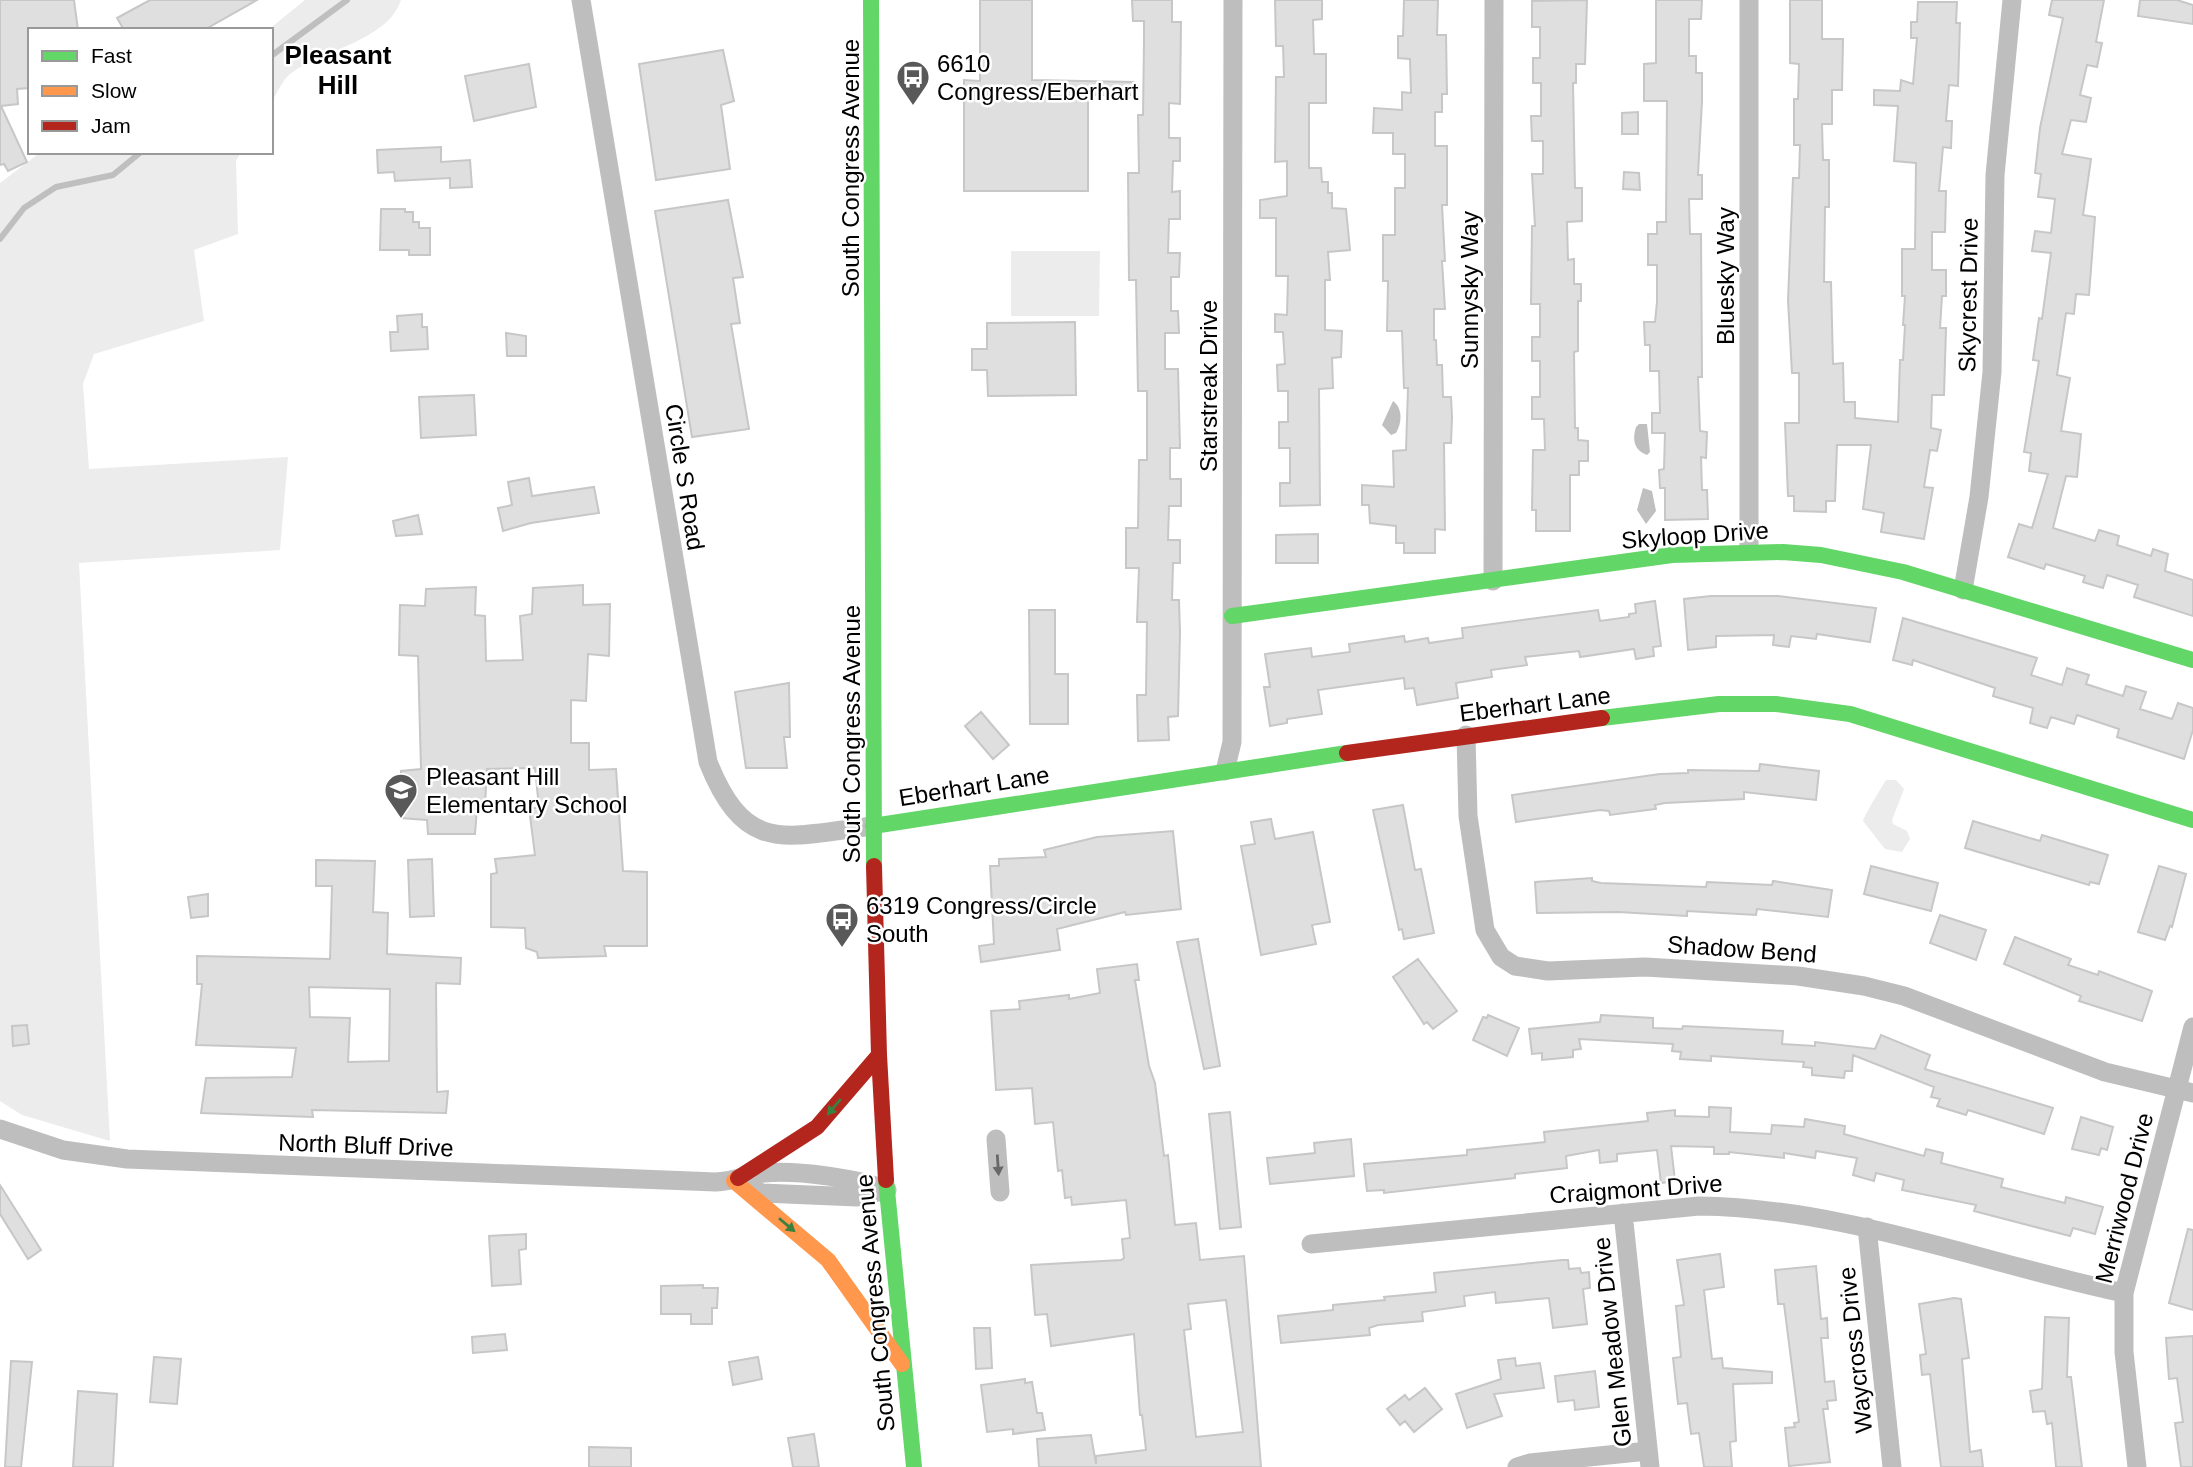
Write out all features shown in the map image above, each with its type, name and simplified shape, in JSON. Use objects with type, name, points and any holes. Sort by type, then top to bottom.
[{"type":"street","name":"Circle S Road","points":[[580,0],[708,762],[731,810],[747,825],[762,831],[792,835],[873,826]]},
{"type":"street","name":"South Congress Avenue","points":[[871,0],[873,826],[879,1055],[887,1190],[914,1467]]},
{"type":"street","name":"Starstreak Drive","points":[[1225,771],[1232,742],[1233,0]]},
{"type":"street","name":"Sunnysky Way","points":[[1493,581],[1494,0]]},
{"type":"street","name":"Bluesky Way","points":[[1749,0],[1749,551]]},
{"type":"street","name":"Skycrest Drive","points":[[1963,590],[1979,498],[1992,372],[1995,175],[2012,0]]},
{"type":"street","name":"Skyloop Drive","points":[[1231,616],[1672,555],[1749,551],[1822,555],[1860,561],[2193,660]]},
{"type":"street","name":"Eberhart Lane","points":[[873,826],[1466,734],[1719,704],[1812,708],[1890,725],[2193,820]]},
{"type":"street","name":"Shadow Bend","points":[[1466,734],[1468,816],[1485,930],[1501,957],[1515,966],[1548,971],[1645,967],[1798,976],[1864,986],[1904,996],[2105,1072],[2185,1091]]},
{"type":"street","name":"Merriwood Drive","points":[[2137,1467],[2124,1352],[2124,1293],[2185,1091],[2193,1027]]},
{"type":"street","points":[[879,1055],[817,1127],[734,1181],[828,1260],[902,1364]]},
{"type":"street","name":"North Bluff Drive","points":[[0,1129],[63,1150],[134,1160],[569,1178],[734,1181],[762,1193],[856,1197],[887,1190]]},
{"type":"street","points":[[996,1139],[1000,1192]]},
{"type":"street","name":"Craigmont Drive","points":[[1311,1244],[1699,1206],[1749,1207],[1867,1227],[2124,1293]]},
{"type":"street","name":"Glen Meadow Drive","points":[[1623,1213],[1649,1459]]},
{"type":"street","name":"Waycross Drive","points":[[1867,1227],[1892,1467]]},
{"type":"street","points":[[1517,1467],[1530,1463],[1649,1459]]},
{"type":"shaded area","points":[[305,0],[401,0],[382,26],[368,36],[302,66],[289,75],[273,100],[273,28],[270,28]]},
{"type":"shaded area","points":[[38,154],[240,154],[236,161],[238,234],[194,250],[204,321],[94,354],[83,384],[89,469],[288,457],[280,550],[79,563],[110,1141],[22,1115],[0,1101],[0,183]]},
{"type":"shaded area","points":[[1011,251],[1100,251],[1099,316],[1011,316]]},
{"type":"shaded area","points":[[1393,401],[1399,408],[1400,420],[1396,433],[1391,435],[1382,425]]},
{"type":"shaded area","points":[[1639,424],[1647,424],[1650,452],[1647,455],[1635,444],[1636,427]]},
{"type":"shaded area","points":[[1643,488],[1652,491],[1656,511],[1646,524],[1637,510]]},
{"type":"shaded area","points":[[1886,780],[1896,780],[1904,789],[1892,820],[1893,824],[1907,831],[1910,839],[1902,852],[1885,849],[1863,821]]},
{"type":"building","points":[[0,0],[74,0],[78,28],[28,28],[28,88],[17,89],[18,104],[1,106],[27,162],[8,171],[4,164],[0,165]]},
{"type":"building","points":[[150,0],[257,0],[208,28],[123,28],[117,18]]},
{"type":"building","points":[[980,0],[1032,0],[1032,80],[1134,82],[1134,95],[1088,95],[1088,191],[964,191],[964,80],[980,81]]},
{"type":"building","points":[[1132,0],[1172,0],[1172,22],[1181,22],[1180,104],[1169,103],[1169,138],[1180,138],[1180,161],[1173,161],[1172,192],[1180,191],[1180,219],[1169,219],[1168,253],[1180,253],[1179,277],[1171,277],[1171,311],[1178,311],[1179,333],[1165,333],[1165,369],[1178,369],[1180,448],[1170,448],[1170,479],[1181,479],[1181,506],[1169,506],[1168,540],[1180,540],[1180,563],[1173,563],[1172,600],[1179,600],[1178,716],[1168,717],[1169,740],[1138,741],[1137,695],[1146,695],[1147,622],[1137,622],[1139,568],[1126,568],[1126,528],[1138,528],[1139,460],[1147,460],[1147,391],[1138,391],[1136,280],[1129,280],[1128,173],[1139,173],[1138,115],[1143,115],[1144,42],[1144,21],[1133,21]]},
{"type":"building","points":[[1275,0],[1322,0],[1322,19],[1313,20],[1314,54],[1326,54],[1326,103],[1309,103],[1309,168],[1321,168],[1322,182],[1328,182],[1328,193],[1332,193],[1332,208],[1346,209],[1350,250],[1328,252],[1330,280],[1325,280],[1325,330],[1342,331],[1341,357],[1332,358],[1333,388],[1319,389],[1320,505],[1280,506],[1280,483],[1290,483],[1290,448],[1279,448],[1279,422],[1288,422],[1288,391],[1278,391],[1277,365],[1285,364],[1283,332],[1275,332],[1275,314],[1287,315],[1288,276],[1276,276],[1276,218],[1260,218],[1260,200],[1287,196],[1287,161],[1275,162],[1276,77],[1284,77],[1283,46],[1276,46]]},
{"type":"building","points":[[1404,0],[1438,0],[1437,35],[1446,35],[1447,94],[1442,94],[1442,112],[1435,112],[1435,146],[1447,146],[1447,205],[1442,205],[1445,309],[1434,309],[1434,340],[1437,365],[1442,365],[1443,397],[1451,397],[1452,417],[1451,443],[1444,443],[1445,530],[1435,529],[1435,553],[1404,553],[1404,543],[1396,543],[1396,526],[1370,523],[1369,505],[1362,505],[1362,485],[1394,487],[1393,451],[1406,450],[1408,388],[1404,388],[1402,331],[1387,331],[1388,281],[1383,281],[1383,235],[1395,235],[1395,188],[1405,188],[1405,154],[1393,154],[1393,133],[1373,133],[1374,108],[1402,110],[1402,92],[1411,93],[1410,59],[1398,58],[1398,36],[1403,36]]},
{"type":"building","points":[[1587,0],[1585,64],[1576,64],[1576,83],[1573,83],[1575,188],[1582,188],[1582,221],[1567,222],[1568,260],[1574,259],[1574,284],[1581,284],[1581,301],[1578,301],[1578,351],[1574,352],[1575,428],[1578,428],[1578,440],[1588,441],[1588,461],[1579,461],[1579,475],[1570,475],[1570,531],[1536,531],[1536,510],[1532,510],[1533,450],[1545,450],[1544,419],[1532,419],[1532,397],[1540,397],[1540,361],[1532,361],[1532,337],[1540,337],[1540,304],[1531,304],[1532,226],[1535,226],[1532,174],[1543,174],[1543,141],[1532,141],[1531,116],[1541,116],[1541,83],[1533,83],[1533,58],[1540,58],[1540,27],[1532,27],[1532,1]]},
{"type":"building","points":[[1656,0],[1702,0],[1701,19],[1689,19],[1689,56],[1696,56],[1696,73],[1702,73],[1698,175],[1702,175],[1702,199],[1689,199],[1690,234],[1701,234],[1702,377],[1698,377],[1700,431],[1707,432],[1706,458],[1701,457],[1702,490],[1707,490],[1708,519],[1665,520],[1665,488],[1660,488],[1659,470],[1664,469],[1665,433],[1652,433],[1652,413],[1660,413],[1659,371],[1650,371],[1650,345],[1645,345],[1644,322],[1655,322],[1657,302],[1657,265],[1648,265],[1648,234],[1657,234],[1657,222],[1666,222],[1667,101],[1644,101],[1644,64],[1656,63]]},
{"type":"building","points":[[1790,0],[1822,0],[1822,39],[1843,39],[1842,90],[1832,90],[1832,124],[1822,124],[1823,160],[1829,160],[1824,282],[1831,282],[1833,364],[1843,363],[1844,402],[1855,402],[1855,418],[1898,422],[1900,360],[1903,360],[1905,325],[1902,249],[1915,249],[1916,163],[1894,161],[1898,106],[1874,105],[1874,90],[1900,91],[1901,80],[1913,84],[1917,38],[1911,38],[1911,22],[1917,22],[1918,2],[1957,2],[1956,23],[1960,23],[1958,86],[1949,85],[1946,121],[1952,121],[1951,148],[1943,147],[1939,191],[1946,191],[1945,232],[1932,232],[1932,270],[1946,270],[1946,296],[1942,296],[1940,328],[1946,328],[1944,395],[1932,395],[1931,428],[1941,430],[1937,451],[1930,450],[1924,487],[1933,488],[1924,539],[1881,532],[1884,513],[1863,509],[1871,445],[1837,445],[1835,501],[1826,501],[1826,512],[1794,511],[1794,496],[1788,496],[1785,423],[1799,423],[1799,373],[1792,373],[1788,300],[1793,178],[1799,178],[1800,145],[1794,145],[1794,99],[1798,99],[1799,64],[1790,63]]},
{"type":"building","points":[[2052,0],[2104,0],[2096,42],[2102,43],[2097,67],[2087,65],[2080,95],[2091,98],[2086,122],[2071,120],[2062,154],[2091,159],[2083,215],[2095,217],[2089,295],[2076,294],[2074,314],[2066,313],[2057,375],[2070,378],[2061,431],[2081,434],[2077,477],[2066,476],[2053,528],[2095,541],[2099,530],[2119,536],[2117,545],[2151,556],[2153,549],[2168,554],[2165,571],[2193,580],[2193,616],[2134,597],[2138,585],[2107,575],[2103,588],[2083,582],[2085,576],[2046,564],[2044,569],[2008,557],[2019,524],[2032,528],[2048,474],[2029,471],[2031,453],[2024,452],[2039,361],[2033,360],[2051,253],[2032,251],[2035,231],[2051,233],[2055,199],[2038,197],[2041,174],[2035,173],[2040,128],[2063,18],[2049,15]]},
{"type":"building","points":[[2140,0],[2177,0],[2193,5],[2193,24],[2138,16]]},
{"type":"building","points":[[723,50],[734,101],[721,105],[730,169],[656,180],[639,64]]},
{"type":"building","points":[[529,64],[536,107],[474,121],[465,76]]},
{"type":"building","points":[[1638,112],[1638,134],[1622,134],[1622,113]]},
{"type":"building","points":[[441,147],[441,162],[470,160],[472,187],[450,188],[450,178],[395,181],[394,172],[378,173],[377,150]]},
{"type":"building","points":[[1624,172],[1639,173],[1640,190],[1623,189]]},
{"type":"building","points":[[728,200],[743,277],[733,278],[740,323],[731,324],[749,429],[692,437],[655,211]]},
{"type":"building","points":[[381,209],[405,209],[405,212],[413,212],[413,222],[419,222],[419,228],[430,228],[430,255],[409,255],[409,250],[380,250]]},
{"type":"building","points":[[422,314],[422,327],[427,327],[428,349],[391,351],[390,332],[398,332],[397,316]]},
{"type":"building","points":[[1075,322],[1076,395],[988,396],[987,370],[972,370],[972,349],[987,349],[987,323]]},
{"type":"building","points":[[506,333],[526,336],[526,356],[507,356]]},
{"type":"building","points":[[474,395],[476,435],[421,438],[419,397]]},
{"type":"building","points":[[529,478],[532,496],[594,487],[599,513],[531,523],[503,531],[498,508],[512,505],[508,482]]},
{"type":"building","points":[[418,515],[422,534],[396,536],[393,521]]},
{"type":"building","points":[[1318,534],[1318,563],[1276,563],[1276,535]]},
{"type":"building","points":[[583,585],[583,605],[610,604],[609,656],[588,654],[586,701],[571,700],[571,743],[589,743],[589,770],[616,769],[623,871],[647,872],[647,946],[604,946],[606,956],[538,958],[537,952],[526,948],[525,928],[491,927],[491,874],[497,873],[495,859],[535,855],[529,808],[539,808],[535,768],[487,769],[485,805],[477,808],[475,834],[428,834],[427,820],[400,818],[401,771],[421,769],[418,656],[399,655],[400,605],[425,606],[426,589],[476,587],[475,615],[485,616],[486,661],[523,660],[520,616],[532,614],[533,588]]},
{"type":"building","points":[[1711,596],[1778,596],[1876,608],[1870,642],[1817,634],[1816,639],[1791,636],[1789,647],[1773,645],[1774,635],[1716,636],[1716,647],[1688,650],[1684,599]]},
{"type":"building","points":[[1655,601],[1661,646],[1653,647],[1654,656],[1636,659],[1634,649],[1580,657],[1579,651],[1525,657],[1527,665],[1491,670],[1492,677],[1456,683],[1458,698],[1417,705],[1414,688],[1405,689],[1404,678],[1318,690],[1322,714],[1287,719],[1287,723],[1270,726],[1264,687],[1270,687],[1265,654],[1311,648],[1312,657],[1350,652],[1349,644],[1404,636],[1405,642],[1428,638],[1429,643],[1463,638],[1462,628],[1598,610],[1600,621],[1629,617],[1629,614],[1636,613],[1635,604]]},
{"type":"building","points":[[1029,610],[1055,610],[1055,674],[1068,674],[1068,724],[1030,724]]},
{"type":"building","points":[[1903,618],[2037,658],[2031,675],[2062,685],[2067,668],[2089,675],[2086,684],[2123,696],[2126,686],[2146,692],[2140,709],[2172,719],[2178,703],[2193,708],[2193,730],[2184,759],[2117,737],[2119,729],[2077,715],[2074,724],[2051,717],[2047,728],[2030,723],[2033,708],[1993,696],[1995,688],[1913,660],[1912,665],[1893,660]]},
{"type":"building","points":[[789,683],[790,737],[784,737],[787,768],[746,768],[735,692]]},
{"type":"building","points":[[981,712],[1009,745],[993,759],[965,726]]},
{"type":"building","points":[[1760,764],[1819,771],[1816,800],[1744,792],[1744,799],[1665,803],[1655,805],[1656,809],[1610,815],[1609,811],[1600,810],[1516,822],[1512,795],[1660,774],[1688,773],[1688,770],[1759,771]]},
{"type":"building","points":[[1403,805],[1415,870],[1421,869],[1434,933],[1404,939],[1402,929],[1399,930],[1373,810]]},
{"type":"building","points":[[1271,819],[1275,839],[1313,832],[1330,922],[1312,925],[1316,944],[1261,955],[1241,846],[1255,844],[1251,822]]},
{"type":"building","points":[[1973,821],[2040,841],[2042,835],[2108,855],[2099,884],[2090,882],[2089,885],[1965,848]]},
{"type":"building","points":[[1173,831],[1181,909],[1126,915],[1125,912],[1057,929],[1060,950],[981,962],[979,946],[994,944],[990,866],[999,866],[999,859],[1046,857],[1044,850],[1097,837]]},
{"type":"building","points":[[432,859],[434,916],[410,917],[408,860]]},
{"type":"building","points":[[316,860],[375,861],[373,912],[388,913],[387,954],[461,958],[460,984],[436,983],[437,1092],[448,1091],[446,1113],[312,1110],[313,1117],[201,1113],[206,1078],[292,1077],[296,1048],[196,1045],[202,984],[197,984],[197,956],[330,959],[332,886],[316,886]],"holes":[[[309,987],[390,989],[389,1061],[348,1062],[350,1018],[310,1017]]]},
{"type":"building","points":[[1871,866],[1938,883],[1931,911],[1864,894]]},
{"type":"building","points":[[2159,866],[2186,874],[2172,927],[2170,926],[2165,940],[2138,932]]},
{"type":"building","points":[[1592,878],[1592,881],[1601,883],[1706,887],[1707,882],[1772,885],[1773,881],[1832,890],[1828,917],[1757,909],[1756,915],[1687,911],[1687,916],[1618,912],[1537,913],[1535,882]]},
{"type":"building","points":[[208,894],[208,916],[191,918],[188,897]]},
{"type":"building","points":[[1940,915],[1986,930],[1976,960],[1930,943]]},
{"type":"building","points":[[2015,937],[2071,959],[2068,965],[2098,975],[2099,971],[2152,991],[2142,1021],[2079,1001],[2081,996],[2004,964]]},
{"type":"building","points":[[1198,939],[1220,1066],[1204,1069],[1177,942]]},
{"type":"building","points":[[1418,959],[1457,1011],[1433,1029],[1427,1022],[1424,1024],[1393,977]]},
{"type":"building","points":[[1137,964],[1139,980],[1135,980],[1149,1066],[1155,1083],[1164,1156],[1168,1155],[1175,1225],[1196,1223],[1200,1260],[1244,1256],[1261,1467],[1039,1467],[1037,1439],[1091,1435],[1096,1464],[1096,1456],[1146,1450],[1140,1415],[1134,1334],[1051,1346],[1047,1314],[1035,1315],[1031,1265],[1124,1258],[1122,1239],[1130,1238],[1126,1200],[1072,1205],[1071,1197],[1065,1198],[1062,1170],[1058,1171],[1053,1122],[1035,1124],[1032,1088],[996,1090],[991,1011],[1020,1009],[1019,1001],[1069,995],[1069,999],[1100,993],[1097,969]],"holes":[[[1226,1300],[1243,1432],[1196,1437],[1184,1330],[1191,1329],[1188,1304]]]},
{"type":"building","points":[[1488,1015],[1519,1028],[1507,1056],[1473,1040],[1483,1017],[1487,1018]]},
{"type":"building","points":[[1601,1015],[1653,1018],[1653,1028],[1682,1029],[1683,1026],[1783,1031],[1782,1044],[1815,1046],[1815,1042],[1875,1049],[1881,1035],[1930,1055],[1925,1069],[2053,1108],[2044,1134],[1968,1110],[1966,1115],[1937,1106],[1940,1099],[1931,1097],[1934,1087],[1853,1055],[1852,1071],[1845,1071],[1844,1078],[1812,1075],[1812,1068],[1803,1067],[1804,1062],[1711,1056],[1711,1061],[1680,1059],[1681,1052],[1672,1051],[1673,1044],[1579,1039],[1581,1049],[1573,1050],[1573,1057],[1542,1060],[1542,1053],[1532,1054],[1529,1029],[1600,1022]]},
{"type":"building","points":[[27,1025],[29,1044],[13,1046],[12,1026]]},
{"type":"building","points":[[1709,1107],[1731,1108],[1730,1132],[1771,1134],[1772,1125],[1804,1127],[1805,1119],[1845,1126],[1844,1134],[1924,1156],[1926,1149],[1943,1153],[1941,1163],[2003,1179],[2001,1187],[2065,1203],[2066,1197],[2103,1207],[2095,1234],[2073,1228],[2070,1236],[1974,1211],[1976,1205],[1902,1190],[1904,1180],[1876,1173],[1874,1181],[1853,1175],[1857,1158],[1816,1151],[1815,1158],[1784,1153],[1784,1158],[1729,1152],[1714,1154],[1714,1147],[1671,1146],[1675,1181],[1661,1183],[1657,1150],[1617,1154],[1617,1161],[1600,1163],[1599,1150],[1566,1156],[1567,1168],[1515,1174],[1515,1178],[1384,1193],[1384,1190],[1367,1191],[1364,1164],[1467,1155],[1467,1150],[1545,1142],[1544,1132],[1648,1121],[1647,1113],[1675,1110],[1675,1116],[1709,1117]]},
{"type":"building","points":[[1230,1112],[1241,1227],[1220,1229],[1209,1114]]},
{"type":"building","points":[[2081,1117],[2113,1127],[2107,1150],[2101,1148],[2099,1155],[2072,1149]]},
{"type":"building","points":[[1351,1139],[1354,1176],[1270,1184],[1267,1158],[1315,1153],[1314,1143]]},
{"type":"building","points":[[0,1185],[41,1250],[28,1259],[0,1214]]},
{"type":"building","points":[[2188,1229],[2193,1230],[2193,1310],[2169,1303]]},
{"type":"building","points":[[526,1234],[526,1249],[519,1250],[521,1284],[492,1286],[489,1236]]},
{"type":"building","points":[[1720,1254],[1724,1287],[1704,1290],[1712,1359],[1722,1358],[1723,1368],[1772,1372],[1772,1383],[1733,1384],[1736,1441],[1730,1442],[1732,1467],[1704,1467],[1699,1433],[1691,1434],[1687,1403],[1678,1404],[1673,1358],[1681,1357],[1676,1306],[1684,1305],[1677,1260]]},
{"type":"building","points":[[1568,1260],[1569,1269],[1580,1268],[1581,1273],[1589,1272],[1590,1288],[1583,1289],[1587,1324],[1553,1328],[1549,1298],[1496,1303],[1495,1292],[1464,1296],[1465,1306],[1422,1312],[1423,1321],[1369,1328],[1370,1335],[1281,1343],[1278,1316],[1333,1310],[1333,1305],[1385,1300],[1384,1297],[1436,1292],[1434,1273]]},
{"type":"building","points":[[1816,1266],[1821,1319],[1827,1318],[1828,1338],[1821,1338],[1825,1382],[1834,1381],[1836,1400],[1827,1401],[1828,1409],[1823,1409],[1830,1462],[1789,1466],[1785,1428],[1795,1427],[1794,1423],[1799,1422],[1784,1304],[1778,1304],[1775,1270]]},
{"type":"building","points":[[703,1285],[703,1288],[718,1288],[717,1308],[712,1308],[712,1324],[691,1324],[691,1314],[661,1314],[661,1286]]},
{"type":"building","points":[[1961,1299],[1969,1358],[1962,1359],[1970,1452],[1981,1450],[1983,1467],[1941,1467],[1930,1374],[1922,1375],[1920,1355],[1926,1354],[1919,1304]]},
{"type":"building","points":[[2045,1317],[2069,1318],[2067,1377],[2071,1377],[2082,1467],[2056,1467],[2052,1423],[2047,1424],[2045,1411],[2033,1412],[2030,1391],[2042,1389]]},
{"type":"building","points":[[974,1328],[990,1328],[992,1368],[976,1369]]},
{"type":"building","points":[[505,1334],[507,1350],[473,1353],[472,1337]]},
{"type":"building","points":[[2193,1336],[2193,1467],[2181,1467],[2175,1423],[2183,1422],[2177,1378],[2169,1379],[2166,1338]]},
{"type":"building","points":[[154,1357],[181,1359],[177,1404],[150,1402]]},
{"type":"building","points":[[758,1357],[762,1379],[733,1385],[729,1362]]},
{"type":"building","points":[[1515,1358],[1516,1366],[1540,1363],[1544,1388],[1494,1394],[1502,1416],[1467,1428],[1456,1394],[1501,1379],[1498,1360]]},
{"type":"building","points":[[11,1361],[32,1362],[21,1467],[5,1467]]},
{"type":"building","points":[[1595,1371],[1599,1407],[1575,1410],[1574,1400],[1558,1402],[1555,1376]]},
{"type":"building","points":[[1025,1379],[1025,1383],[1032,1382],[1037,1413],[1042,1413],[1045,1430],[1013,1434],[1013,1429],[987,1432],[981,1385]]},
{"type":"building","points":[[1425,1388],[1442,1409],[1414,1432],[1405,1421],[1400,1425],[1387,1409],[1405,1395],[1409,1400]]},
{"type":"building","points":[[78,1391],[117,1394],[113,1467],[73,1467]]},
{"type":"building","points":[[814,1434],[819,1467],[793,1467],[788,1438]]},
{"type":"building","points":[[589,1447],[631,1448],[631,1467],[589,1467]]},
{"type":"waterway","points":[[273,55],[347,0]]},
{"type":"waterway","points":[[0,239],[24,208],[56,187],[113,175],[139,154]]},
{"type":"traffic: fast","points":[[871,0],[874,866]]},
{"type":"traffic: fast","points":[[1232,616],[1672,555],[1783,552],[1821,555],[1903,572],[2193,660]]},
{"type":"traffic: fast","points":[[1602,718],[1719,704],[1776,704],[1850,714],[2193,820]]},
{"type":"traffic: fast","points":[[873,826],[1347,753]]},
{"type":"traffic: fast","points":[[886,1180],[914,1467]]},
{"type":"traffic: slow","points":[[738,1178],[734,1181],[828,1260],[902,1364]]},
{"type":"traffic: jam","points":[[1347,753],[1602,718]]},
{"type":"traffic: jam","points":[[874,866],[879,1055],[886,1180]]},
{"type":"traffic: jam","points":[[738,1178],[817,1127],[879,1055]]},
{"type":"place","name":"6610 Congress/Eberhart","points":[[913,107]]},
{"type":"place","name":"Pleasant Hill Elementary School","points":[[401,820]]},
{"type":"place","name":"6319 Congress/Circle South","points":[[842,949]]},
{"type":"district","name":"Pleasant Hill","points":[[338,70]]}]
